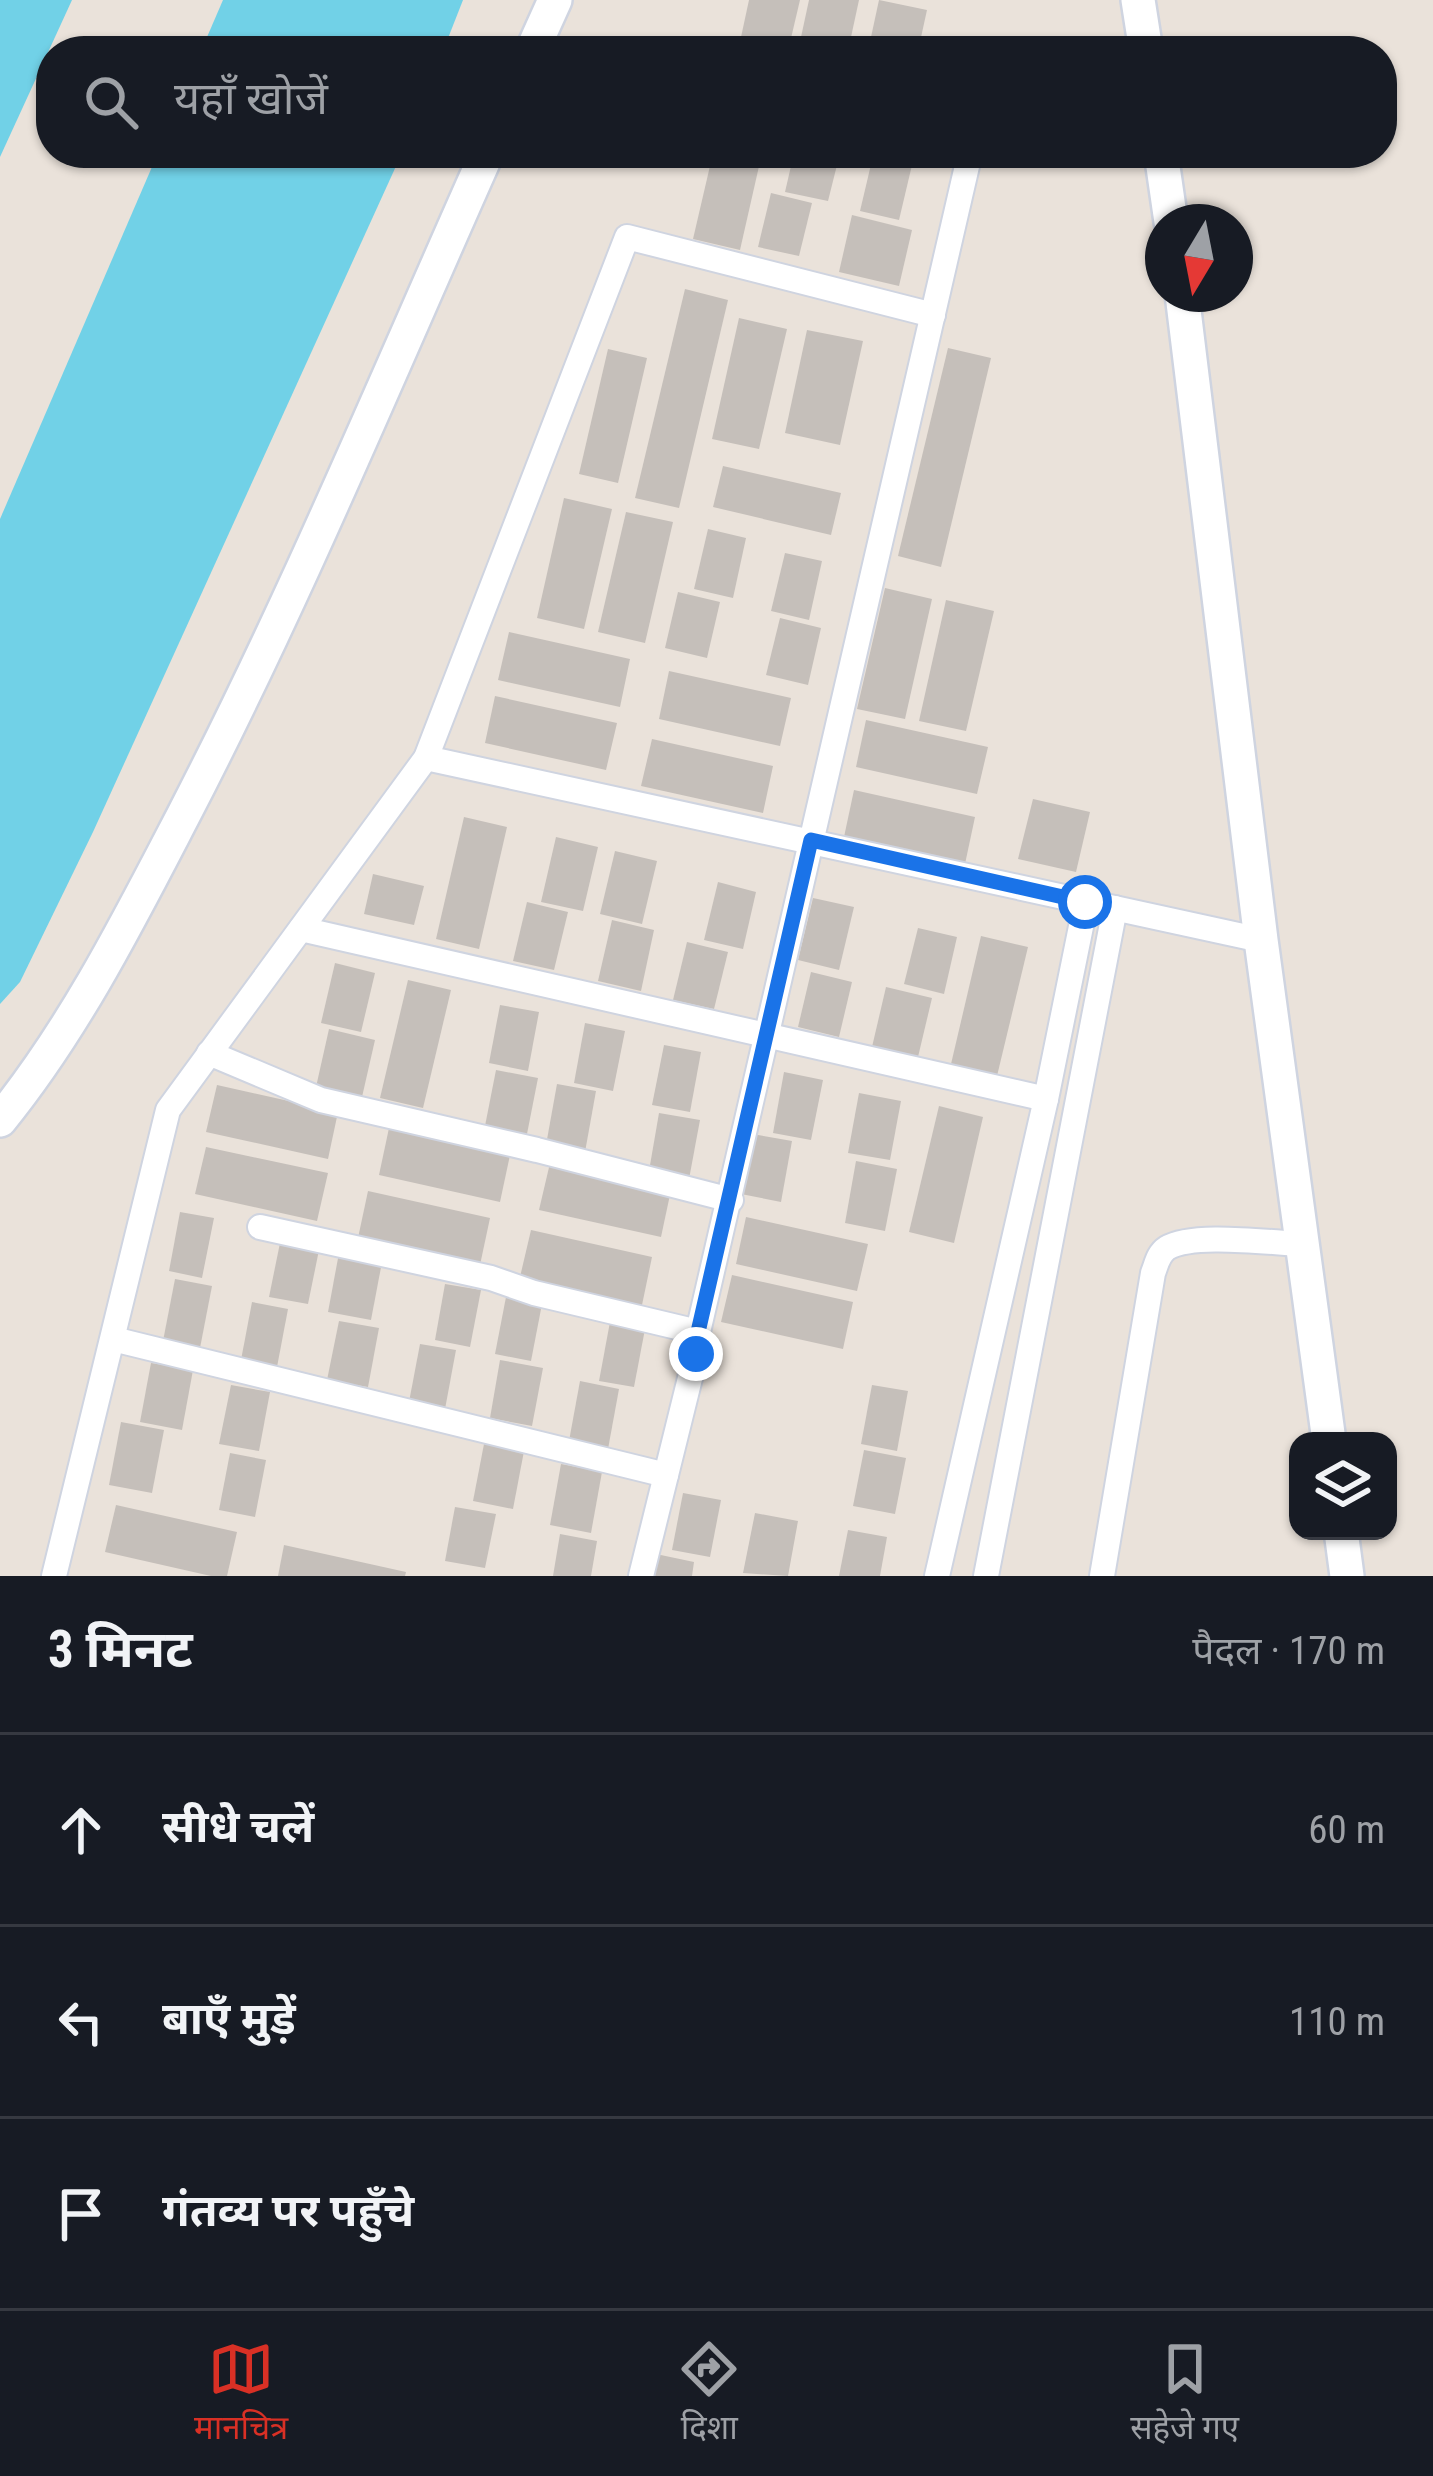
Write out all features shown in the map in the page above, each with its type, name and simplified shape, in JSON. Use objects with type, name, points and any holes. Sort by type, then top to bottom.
[{"type":"street","points":[[539,36],[555,0]]},
{"type":"street","points":[[1138,0],[1144,36]]},
{"type":"street","points":[[0,1120],[58,1041],[140,900],[244,697],[480,168]]},
{"type":"street","points":[[641,1576],[967,168]]},
{"type":"street","points":[[1163,168],[1169,204]]},
{"type":"street","points":[[54,1576],[168,1110],[426,758],[627,237],[933,315]]},
{"type":"street","points":[[1184,312],[1328,1432]]},
{"type":"street","points":[[426,758],[1262,940]]},
{"type":"street","points":[[937,1576],[1046,1099],[1085,902]]},
{"type":"street","points":[[986,1576],[1115,908]]},
{"type":"street","points":[[301,929],[1046,1099]]},
{"type":"street","points":[[209,1054],[321,1100],[730,1200]]},
{"type":"street","points":[[260,1227],[491,1278],[534,1293],[698,1332]]},
{"type":"street","points":[[1102,1576],[1153,1273],[1160,1255],[1170,1246],[1195,1241],[1303,1244]]},
{"type":"street","points":[[113,1339],[666,1475]]},
{"type":"street","points":[[1342,1540],[1347,1576]]},
{"type":"water","points":[[0,0],[72,0],[55,36],[36,36],[36,78],[0,157]]},
{"type":"water","points":[[223,0],[463,0],[449,36],[207,36]]},
{"type":"water","points":[[152,168],[395,168],[93,832],[20,982],[0,1004],[0,519]]},
{"type":"building","points":[[749,0],[800,0],[792,36],[741,36]]},
{"type":"building","points":[[809,0],[859,0],[851,36],[801,36]]},
{"type":"building","points":[[879,0],[927,10],[921,36],[871,36]]},
{"type":"building","points":[[710,168],[759,168],[740,250],[693,239]]},
{"type":"building","points":[[791,168],[836,168],[828,201],[785,192]]},
{"type":"building","points":[[870,168],[911,168],[899,220],[860,211]]},
{"type":"building","points":[[771,193],[812,203],[799,256],[758,247]]},
{"type":"building","points":[[852,215],[912,230],[899,286],[839,272]]},
{"type":"building","points":[[685,289],[728,300],[679,508],[635,498]]},
{"type":"building","points":[[739,318],[787,329],[759,449],[712,439]]},
{"type":"building","points":[[807,330],[863,341],[840,445],[785,433]]},
{"type":"building","points":[[948,348],[991,358],[941,567],[898,556]]},
{"type":"building","points":[[608,349],[647,358],[618,483],[579,474]]},
{"type":"building","points":[[723,466],[841,493],[831,535],[713,507]]},
{"type":"building","points":[[564,498],[612,509],[584,629],[537,618]]},
{"type":"building","points":[[626,512],[673,522],[645,643],[598,632]]},
{"type":"building","points":[[708,529],[746,538],[733,598],[694,589]]},
{"type":"building","points":[[785,553],[822,561],[809,620],[771,611]]},
{"type":"building","points":[[885,588],[932,599],[905,719],[857,709]]},
{"type":"building","points":[[678,592],[720,602],[707,658],[665,648]]},
{"type":"building","points":[[946,600],[994,611],[966,731],[919,721]]},
{"type":"building","points":[[780,618],[821,628],[808,685],[766,675]]},
{"type":"building","points":[[509,632],[630,659],[620,707],[498,680]]},
{"type":"building","points":[[669,671],[791,698],[780,746],[659,719]]},
{"type":"building","points":[[495,696],[617,723],[606,770],[485,743]]},
{"type":"building","points":[[866,720],[988,747],[977,794],[856,767]]},
{"type":"building","points":[[652,739],[773,766],[763,813],[641,786]]},
{"type":"building","points":[[854,790],[975,817],[965,864],[844,837]]},
{"type":"building","points":[[1033,799],[1090,812],[1076,872],[1018,859]]},
{"type":"building","points":[[464,817],[507,827],[479,949],[436,939]]},
{"type":"building","points":[[556,837],[598,847],[583,911],[541,902]]},
{"type":"building","points":[[615,851],[657,861],[642,924],[600,914]]},
{"type":"building","points":[[373,874],[424,886],[414,925],[364,914]]},
{"type":"building","points":[[718,882],[756,892],[743,949],[704,940]]},
{"type":"building","points":[[813,898],[854,907],[839,970],[798,960]]},
{"type":"building","points":[[527,902],[568,912],[554,970],[513,961]]},
{"type":"building","points":[[612,920],[654,930],[641,991],[598,981]]},
{"type":"building","points":[[918,928],[957,937],[944,994],[904,984]]},
{"type":"building","points":[[981,936],[1028,947],[997,1076],[951,1064]]},
{"type":"building","points":[[687,942],[728,952],[714,1009],[673,1000]]},
{"type":"building","points":[[335,963],[375,973],[361,1032],[321,1023]]},
{"type":"building","points":[[811,972],[852,982],[839,1037],[798,1027]]},
{"type":"building","points":[[408,980],[451,990],[423,1108],[380,1098]]},
{"type":"building","points":[[886,987],[932,998],[918,1057],[872,1047]]},
{"type":"building","points":[[500,1005],[539,1012],[528,1071],[489,1063]]},
{"type":"building","points":[[585,1023],[625,1031],[613,1091],[574,1083]]},
{"type":"building","points":[[329,1029],[375,1040],[362,1097],[316,1087]]},
{"type":"building","points":[[664,1045],[701,1052],[690,1112],[652,1105]]},
{"type":"building","points":[[496,1070],[538,1078],[526,1139],[484,1131]]},
{"type":"building","points":[[784,1072],[823,1080],[811,1140],[773,1133]]},
{"type":"building","points":[[557,1084],[596,1091],[585,1152],[546,1145]]},
{"type":"building","points":[[217,1085],[338,1112],[328,1159],[206,1132]]},
{"type":"building","points":[[859,1093],[901,1101],[890,1160],[848,1153]]},
{"type":"building","points":[[939,1106],[983,1117],[954,1243],[909,1232]]},
{"type":"building","points":[[659,1113],[700,1120],[689,1179],[649,1171]]},
{"type":"building","points":[[389,1128],[510,1155],[500,1202],[379,1175]]},
{"type":"building","points":[[752,1134],[792,1141],[781,1202],[741,1194]]},
{"type":"building","points":[[206,1147],[328,1173],[317,1221],[195,1194]]},
{"type":"building","points":[[856,1161],[897,1169],[885,1231],[845,1223]]},
{"type":"building","points":[[550,1163],[671,1190],[661,1237],[539,1210]]},
{"type":"building","points":[[368,1191],[490,1218],[480,1265],[358,1238]]},
{"type":"building","points":[[180,1212],[214,1218],[202,1278],[169,1271]]},
{"type":"building","points":[[746,1217],[868,1244],[857,1291],[736,1264]]},
{"type":"building","points":[[531,1230],[652,1257],[642,1305],[520,1277]]},
{"type":"building","points":[[280,1243],[319,1250],[308,1304],[269,1297]]},
{"type":"building","points":[[339,1253],[382,1262],[371,1320],[328,1312]]},
{"type":"building","points":[[732,1275],[853,1302],[843,1349],[721,1322]]},
{"type":"building","points":[[175,1279],[212,1286],[200,1348],[163,1341]]},
{"type":"building","points":[[445,1284],[481,1290],[470,1347],[435,1340]]},
{"type":"building","points":[[506,1297],[542,1304],[531,1361],[495,1354]]},
{"type":"building","points":[[252,1302],[288,1309],[277,1367],[241,1360]]},
{"type":"building","points":[[339,1321],[379,1328],[368,1387],[327,1380]]},
{"type":"building","points":[[610,1322],[645,1329],[634,1387],[599,1381]]},
{"type":"building","points":[[420,1344],[456,1350],[445,1409],[409,1402]]},
{"type":"building","points":[[500,1360],[543,1368],[532,1426],[490,1418]]},
{"type":"building","points":[[151,1363],[193,1370],[182,1430],[140,1422]]},
{"type":"building","points":[[580,1381],[619,1389],[608,1449],[569,1441]]},
{"type":"building","points":[[231,1385],[270,1392],[259,1451],[219,1444]]},
{"type":"building","points":[[872,1385],[908,1391],[897,1451],[861,1444]]},
{"type":"building","points":[[121,1422],[164,1430],[152,1493],[109,1485]]},
{"type":"building","points":[[484,1444],[524,1451],[513,1509],[473,1501]]},
{"type":"building","points":[[864,1450],[906,1458],[895,1514],[853,1506]]},
{"type":"building","points":[[230,1453],[266,1460],[255,1517],[219,1510]]},
{"type":"building","points":[[561,1464],[602,1472],[591,1533],[550,1525]]},
{"type":"building","points":[[683,1493],[721,1500],[710,1557],[672,1550]]},
{"type":"building","points":[[116,1505],[237,1532],[227,1576],[105,1552]]},
{"type":"building","points":[[455,1507],[496,1514],[485,1568],[445,1561]]},
{"type":"building","points":[[755,1513],[798,1521],[788,1576],[743,1573]]},
{"type":"building","points":[[848,1530],[887,1537],[880,1576],[839,1576]]},
{"type":"building","points":[[560,1534],[597,1541],[591,1576],[553,1576]]},
{"type":"building","points":[[284,1545],[406,1572],[405,1576],[278,1576]]},
{"type":"building","points":[[656,1554],[694,1562],[692,1576],[652,1576]]},
{"type":"route","points":[[696,1354],[811,840],[1085,902]]}]
